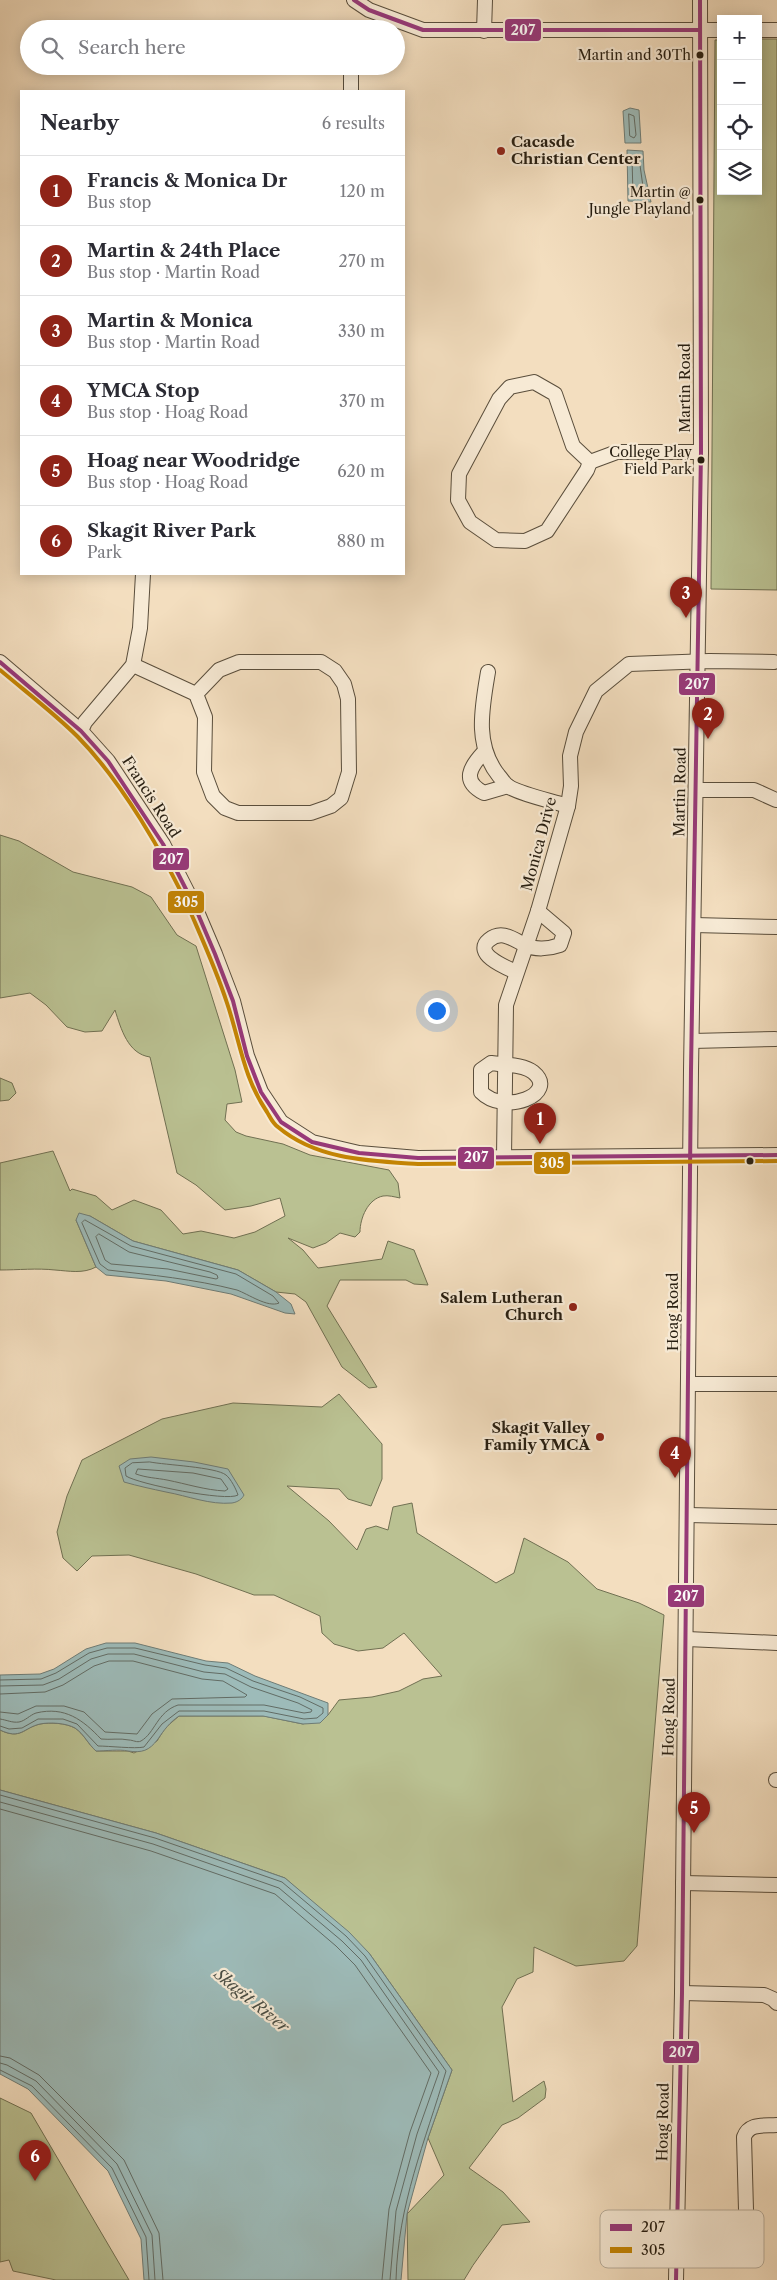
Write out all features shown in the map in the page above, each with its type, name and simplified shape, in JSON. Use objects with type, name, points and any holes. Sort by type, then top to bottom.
[{"type":"street","points":[[354,0],[369,10],[396,20]]},
{"type":"street","points":[[484,31],[485,0]]},
{"type":"street","name":"Martin Road","points":[[691,1155],[701,452],[700,0]]},
{"type":"street","points":[[405,23],[423,30],[717,30]]},
{"type":"street","points":[[762,30],[777,30]]},
{"type":"street","points":[[351,75],[351,90]]},
{"type":"street","points":[[590,462],[574,446],[555,394],[534,382],[510,387],[499,399],[459,474],[458,500],[470,522],[496,540],[524,541],[547,531],[587,470],[590,462],[617,452],[701,452]]},
{"type":"street","points":[[81,731],[85,722],[133,665],[140,628],[143,575]]},
{"type":"street","name":"Francis Road","points":[[0,662],[81,731],[108,761],[163,844],[195,907],[215,954],[233,1001],[247,1056],[261,1092],[281,1122],[312,1142],[359,1153],[418,1158],[504,1157]]},
{"type":"street","points":[[133,665],[196,694],[205,717],[204,772],[213,796],[225,808],[238,814],[311,813],[331,806],[341,798],[349,772],[348,699],[344,684],[335,671],[321,662],[239,662],[219,670],[196,694]]},
{"type":"street","name":"Monica Drive","points":[[504,1157],[506,1005],[538,911],[568,806],[571,786],[570,756],[576,732],[596,691],[629,664],[774,662]]},
{"type":"street","points":[[488,672],[483,702],[482,740],[484,752],[494,770],[508,786],[568,806]]},
{"type":"street","points":[[484,752],[471,767],[469,778],[473,788],[484,793],[508,786]]},
{"type":"street","points":[[696,790],[754,790],[776,800]]},
{"type":"street","name":"Monica Drive","points":[[516,972],[499,965],[488,957],[485,946],[488,941],[496,936],[504,936],[515,938],[526,946],[550,949],[560,946],[564,933],[538,911]]},
{"type":"street","points":[[694,925],[777,926]]},
{"type":"street","points":[[692,1041],[775,1039]]},
{"type":"street","points":[[491,1062],[523,1067],[533,1072],[539,1080],[540,1086],[536,1095],[528,1100],[504,1104],[486,1097],[481,1092],[481,1070],[491,1062]]},
{"type":"street","name":"Hoag Road","points":[[677,2210],[687,1639],[691,1155]]},
{"type":"street","points":[[504,1157],[777,1155]]},
{"type":"street","points":[[689,1384],[777,1384]]},
{"type":"street","points":[[688,1515],[777,1517]]},
{"type":"street","points":[[687,1639],[777,1644]]},
{"type":"street","points":[[683,1883],[777,1885]]},
{"type":"street","points":[[682,1994],[764,1996],[773,1999],[777,2003]]},
{"type":"street","points":[[746,2210],[744,2137],[747,2130],[753,2126],[777,2125]]},
{"type":"green space","points":[[762,39],[777,39],[777,590],[711,589],[715,40],[717,40],[717,195],[762,195]]},
{"type":"green space","points":[[0,835],[19,841],[73,872],[132,887],[151,897],[177,935],[196,946],[235,1070],[242,1102],[227,1104],[225,1120],[236,1132],[283,1144],[310,1155],[389,1170],[398,1183],[400,1198],[385,1196],[373,1201],[363,1215],[360,1232],[355,1237],[340,1233],[326,1243],[313,1248],[288,1238],[303,1250],[318,1268],[382,1259],[388,1241],[414,1250],[428,1285],[414,1284],[406,1280],[340,1280],[327,1306],[377,1387],[369,1388],[342,1367],[306,1302],[295,1294],[276,1292],[238,1270],[133,1241],[90,1216],[76,1220],[96,1267],[76,1272],[41,1269],[0,1270],[0,1163],[53,1151],[70,1191],[72,1189],[96,1196],[112,1210],[134,1200],[161,1210],[183,1234],[201,1231],[234,1238],[255,1232],[285,1216],[280,1198],[251,1206],[225,1210],[196,1185],[177,1173],[150,1057],[136,1051],[126,1040],[115,1010],[102,1031],[85,1032],[67,1027],[46,1005],[30,993],[0,998]]},
{"type":"green space","points":[[0,1078],[12,1083],[16,1093],[9,1100],[0,1101]]},
{"type":"green space","points":[[339,1394],[382,1444],[382,1479],[371,1506],[348,1499],[339,1489],[287,1486],[329,1521],[357,1550],[366,1529],[376,1526],[388,1530],[393,1507],[412,1503],[417,1533],[496,1583],[514,1573],[524,1538],[568,1562],[597,1589],[639,1603],[664,1615],[637,1946],[624,1961],[576,1966],[534,1947],[533,1972],[517,1979],[502,2007],[513,2102],[544,2081],[546,2089],[545,2098],[518,2118],[502,2125],[469,2168],[503,2192],[530,2222],[502,2225],[464,2280],[408,2280],[407,2214],[444,2175],[428,2138],[452,2070],[369,1953],[285,1878],[156,1833],[0,1790],[0,1730],[17,1734],[40,1724],[63,1724],[78,1730],[96,1751],[128,1751],[134,1753],[157,1741],[165,1728],[179,1716],[264,1716],[303,1724],[328,1715],[339,1700],[372,1697],[399,1691],[423,1679],[442,1676],[404,1633],[383,1648],[358,1651],[334,1644],[322,1633],[320,1616],[274,1595],[254,1595],[196,1574],[129,1555],[92,1556],[77,1571],[63,1558],[57,1532],[67,1496],[82,1460],[162,1419],[233,1403],[322,1407]]},
{"type":"green space","points":[[0,2098],[31,2113],[129,2280],[56,2280],[13,2271],[9,2260],[0,2262]]},
{"type":"water","points":[[630,108],[639,110],[641,143],[625,143],[623,111]]},
{"type":"water","points":[[627,150],[643,151],[644,170],[651,202],[628,201]]},
{"type":"water","points":[[79,1213],[90,1216],[133,1241],[238,1270],[276,1292],[291,1304],[295,1314],[285,1313],[231,1294],[166,1281],[106,1275],[96,1267],[76,1220]]},
{"type":"water","points":[[151,1457],[194,1462],[228,1469],[244,1495],[234,1503],[216,1503],[124,1482],[119,1466],[130,1459]]},
{"type":"water","points":[[106,1643],[135,1643],[206,1661],[228,1663],[255,1676],[328,1703],[328,1715],[320,1723],[303,1724],[263,1716],[179,1716],[167,1726],[151,1746],[137,1752],[121,1750],[96,1751],[78,1730],[63,1724],[40,1724],[17,1734],[0,1730],[0,1675],[40,1674],[54,1669],[86,1649]]},
{"type":"water","name":"Skagit River","points":[[0,1790],[156,1833],[285,1878],[349,1932],[369,1953],[452,2070],[428,2138],[407,2214],[401,2280],[144,2280],[141,2239],[108,2171],[28,2089],[0,2074]]},
{"type":"transit line","name":"207","points":[[354,0],[369,10],[396,20]]},
{"type":"transit line","name":"207","points":[[677,2210],[682,1993],[691,1070],[701,452],[700,0]]},
{"type":"transit line","name":"207","points":[[405,23],[423,30],[699,30]]},
{"type":"transit line","name":"207","points":[[0,662],[81,731],[108,761],[163,844],[195,907],[215,954],[233,1001],[247,1056],[261,1092],[281,1122],[312,1142],[359,1153],[418,1158],[777,1155]]},
{"type":"transit line","name":"305","points":[[0,670],[78,737],[110,775],[141,820],[180,889],[210,957],[227,1003],[252,1086],[276,1126],[293,1138],[310,1146],[345,1157],[381,1162],[418,1164],[777,1161]]},
{"type":"transit line","name":"207","points":[[676,2268],[676,2280]]},
{"type":"place","name":"Martin and 30Th","points":[[700,55]]},
{"type":"place","name":"Cacasde Christian Center","points":[[501,151]]},
{"type":"place","name":"Martin @ Jungle Playland","points":[[700,200]]},
{"type":"place","name":"College Play Field Park","points":[[701,460]]},
{"type":"place","name":"Martin & Monica","points":[[686,618]]},
{"type":"place","name":"Martin & 24th Place","points":[[708,739]]},
{"type":"place","name":"Francis & Monica Dr","points":[[540,1144]]},
{"type":"place","name":"Salem Lutheran Church","points":[[573,1307]]},
{"type":"place","name":"Skagit Valley Family YMCA","points":[[600,1437]]},
{"type":"place","name":"YMCA Stop","points":[[675,1478]]},
{"type":"place","name":"Hoag near Woodridge","points":[[694,1833]]},
{"type":"place","name":"Skagit River Park","points":[[35,2181]]}]
